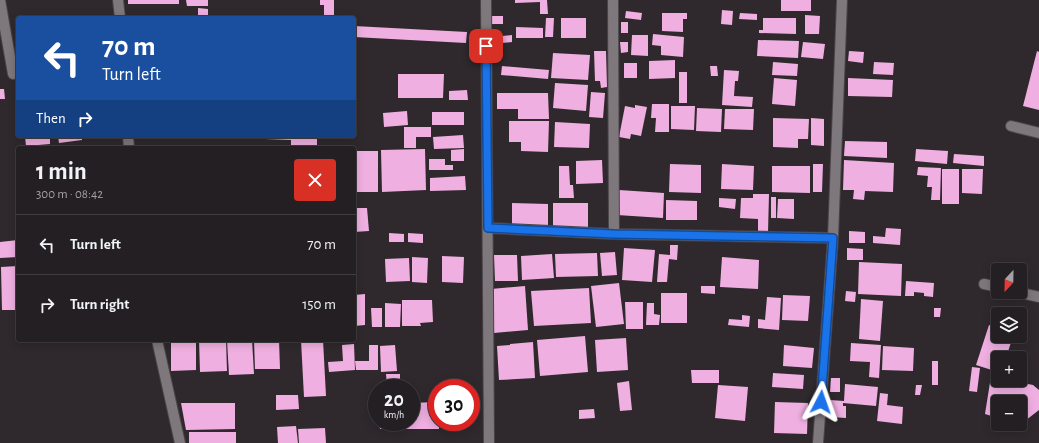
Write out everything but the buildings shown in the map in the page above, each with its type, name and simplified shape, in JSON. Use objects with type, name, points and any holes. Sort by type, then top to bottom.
[{"type":"street","points":[[0,0],[13,74]]},
{"type":"street","points":[[118,0],[120,16]]},
{"type":"street","points":[[486,0],[489,443]]},
{"type":"street","points":[[613,0],[614,234]]},
{"type":"street","points":[[818,443],[833,238],[842,0]]},
{"type":"street","points":[[1011,126],[1039,133]]},
{"type":"street","points":[[488,228],[614,234],[833,238]]},
{"type":"street","points":[[984,284],[991,286]]},
{"type":"street","points":[[1027,294],[1039,297]]},
{"type":"street","points":[[157,342],[180,443]]},
{"type":"route","points":[[486,46],[488,228],[614,234],[833,238],[821,402]]}]
